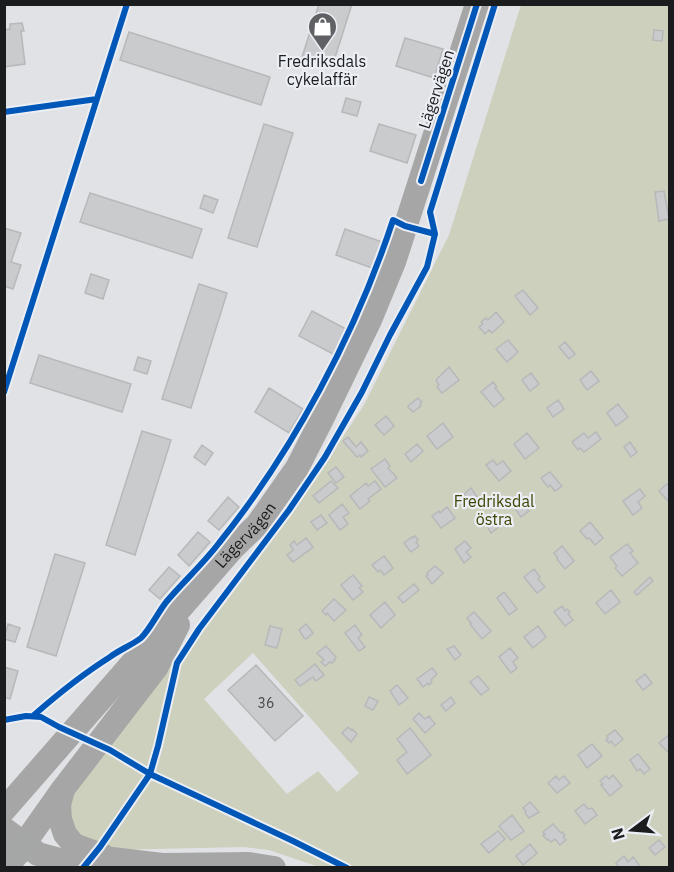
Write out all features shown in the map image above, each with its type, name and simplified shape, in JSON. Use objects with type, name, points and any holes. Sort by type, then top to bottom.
[{"type":"street","name":"Lägervägen","points":[[4,810],[233,548],[257,525],[297,468],[370,320],[394,262],[477,4]]},
{"type":"street","name":"Lägervägen","points":[[14,854],[156,668],[193,596]]},
{"type":"street","points":[[63,789],[59,805],[60,819],[65,834],[74,845],[122,863]]},
{"type":"street","points":[[14,854],[38,854],[71,863],[249,864],[274,867]]},
{"type":"green space","name":"Fredriksdal östra","points":[[521,5],[669,5],[669,867],[322,868],[269,850],[244,847],[111,850],[77,838],[68,804],[74,791],[169,667],[291,515],[364,405],[449,235]],"holes":[[[253,653],[359,773],[337,792],[318,771],[287,794],[204,699]]]},
{"type":"building","points":[[319,4],[352,4],[332,67],[302,57]]},
{"type":"building","points":[[22,23],[25,64],[4,67],[4,30],[10,29],[10,24]]},
{"type":"building","points":[[654,30],[663,31],[662,41],[653,40]]},
{"type":"building","points":[[129,32],[270,77],[261,105],[120,60]]},
{"type":"building","points":[[405,38],[443,49],[434,78],[396,66]]},
{"type":"building","points":[[346,98],[361,102],[357,116],[342,112]]},
{"type":"building","points":[[264,124],[293,133],[257,247],[228,238]]},
{"type":"building","points":[[379,124],[416,135],[407,163],[370,151]]},
{"type":"building","points":[[664,191],[669,219],[659,221],[655,192]]},
{"type":"building","points":[[90,193],[202,229],[192,258],[80,222]]},
{"type":"building","points":[[204,195],[218,200],[213,213],[200,208]]},
{"type":"building","points":[[4,228],[21,233],[11,262],[21,265],[13,289],[4,286]]},
{"type":"building","points":[[345,229],[382,242],[372,268],[336,255]]},
{"type":"building","points":[[91,274],[109,280],[103,299],[85,293]]},
{"type":"building","points":[[199,284],[227,293],[191,408],[162,399]]},
{"type":"building","points":[[523,290],[538,308],[530,315],[515,296]]},
{"type":"building","points":[[312,311],[346,329],[333,354],[299,336]]},
{"type":"building","points":[[496,312],[504,322],[492,333],[489,330],[485,334],[479,327],[483,324],[481,322],[486,318],[488,320]]},
{"type":"building","points":[[508,340],[518,352],[507,362],[496,349]]},
{"type":"building","points":[[565,342],[575,354],[569,359],[559,347]]},
{"type":"building","points":[[39,355],[131,384],[122,412],[30,383]]},
{"type":"building","points":[[138,357],[151,361],[147,374],[134,370]]},
{"type":"building","points":[[449,367],[459,380],[442,393],[437,387],[439,385],[436,380]]},
{"type":"building","points":[[591,371],[599,381],[587,390],[580,380]]},
{"type":"building","points":[[531,373],[539,384],[530,391],[522,380]]},
{"type":"building","points":[[493,382],[504,399],[494,407],[481,392]]},
{"type":"building","points":[[269,388],[303,409],[289,433],[255,412]]},
{"type":"building","points":[[418,398],[422,402],[421,406],[413,412],[408,407]]},
{"type":"building","points":[[558,400],[564,409],[553,417],[547,408]]},
{"type":"building","points":[[618,404],[628,417],[616,426],[607,413]]},
{"type":"building","points":[[386,416],[394,426],[384,435],[375,425]]},
{"type":"building","points":[[443,423],[453,437],[437,449],[427,436]]},
{"type":"building","points":[[142,431],[171,440],[135,555],[106,545]]},
{"type":"building","points":[[596,432],[601,439],[584,452],[580,448],[578,450],[572,442],[584,433],[588,438]]},
{"type":"building","points":[[527,433],[539,448],[525,459],[514,444]]},
{"type":"building","points":[[348,437],[356,447],[361,442],[368,451],[361,457],[360,455],[357,457],[343,441]]},
{"type":"building","points":[[630,442],[637,452],[631,457],[624,447]]},
{"type":"building","points":[[417,444],[423,451],[411,462],[405,454]]},
{"type":"building","points":[[202,445],[213,453],[205,465],[194,457]]},
{"type":"building","points":[[385,459],[390,466],[388,468],[397,478],[385,487],[371,469]]},
{"type":"building","points":[[493,460],[497,465],[503,461],[511,471],[499,481],[486,465]]},
{"type":"building","points":[[336,467],[344,477],[336,483],[328,473]]},
{"type":"building","points":[[550,472],[562,486],[555,491],[550,485],[548,487],[541,478]]},
{"type":"building","points":[[331,481],[338,488],[319,503],[313,496]]},
{"type":"building","points":[[375,481],[381,489],[360,509],[350,496],[366,483],[368,486]]},
{"type":"building","points":[[667,484],[670,487],[670,503],[659,491]]},
{"type":"building","points":[[471,488],[478,498],[471,503],[464,494]]},
{"type":"building","points":[[640,489],[645,496],[638,502],[642,508],[633,515],[623,501]]},
{"type":"building","points":[[520,496],[527,504],[525,506],[529,511],[521,517],[511,503]]},
{"type":"building","points":[[228,497],[239,507],[219,530],[208,521]]},
{"type":"building","points":[[342,504],[349,513],[343,517],[348,524],[340,530],[329,515]]},
{"type":"building","points":[[447,507],[455,518],[441,528],[432,516]]},
{"type":"building","points":[[321,515],[327,523],[317,530],[311,522]]},
{"type":"building","points":[[492,518],[501,525],[491,533],[486,524]]},
{"type":"building","points":[[590,522],[603,538],[595,545],[580,531]]},
{"type":"building","points":[[198,532],[210,542],[189,566],[178,555]]},
{"type":"building","points":[[415,536],[419,546],[411,552],[404,543]]},
{"type":"building","points":[[306,538],[313,547],[293,562],[287,555],[293,550],[290,545],[294,541],[297,545]]},
{"type":"building","points":[[465,541],[471,548],[466,552],[471,557],[464,563],[455,549]]},
{"type":"building","points":[[627,544],[633,551],[630,553],[638,563],[622,576],[610,557]]},
{"type":"building","points":[[562,546],[574,561],[565,569],[554,553]]},
{"type":"building","points":[[55,554],[85,563],[56,656],[27,647]]},
{"type":"building","points":[[384,556],[393,568],[384,575],[372,565]]},
{"type":"building","points":[[435,566],[443,573],[432,584],[426,576]]},
{"type":"building","points":[[169,567],[180,576],[160,599],[149,590]]},
{"type":"building","points":[[534,569],[540,577],[538,579],[545,587],[537,593],[524,577]]},
{"type":"building","points":[[353,575],[362,586],[359,588],[363,592],[353,600],[341,585]]},
{"type":"building","points":[[650,577],[653,581],[637,595],[634,592]]},
{"type":"building","points":[[414,584],[419,590],[403,603],[398,597]]},
{"type":"building","points":[[611,590],[620,602],[605,614],[596,603]]},
{"type":"building","points":[[504,592],[517,609],[509,615],[497,598]]},
{"type":"building","points":[[334,599],[346,610],[334,621],[322,611]]},
{"type":"building","points":[[385,602],[395,615],[381,628],[370,615]]},
{"type":"building","points":[[562,606],[565,611],[567,609],[570,612],[568,614],[573,620],[565,626],[554,612]]},
{"type":"building","points":[[474,612],[491,631],[482,639],[467,618]]},
{"type":"building","points":[[8,624],[20,628],[15,642],[4,639]]},
{"type":"building","points":[[306,624],[313,633],[306,639],[299,630]]},
{"type":"building","points":[[355,625],[362,635],[358,638],[365,647],[359,651],[345,633]]},
{"type":"building","points":[[270,626],[282,629],[277,648],[265,645]]},
{"type":"building","points":[[538,626],[546,637],[533,648],[524,637]]},
{"type":"building","points":[[326,646],[336,657],[332,663],[325,666],[321,662],[324,660],[317,653]]},
{"type":"building","points":[[454,646],[461,655],[455,660],[447,649]]},
{"type":"building","points":[[510,648],[518,658],[513,662],[517,668],[511,673],[499,657]]},
{"type":"building","points":[[315,664],[324,675],[316,681],[313,677],[300,686],[295,680]]},
{"type":"building","points":[[256,665],[303,716],[275,741],[228,690]]},
{"type":"building","points":[[4,667],[18,671],[10,699],[4,697]]},
{"type":"building","points":[[432,668],[437,674],[429,685],[428,683],[423,687],[417,679]]},
{"type":"building","points":[[645,674],[652,683],[643,690],[636,681]]},
{"type":"building","points":[[478,676],[489,689],[481,695],[470,682]]},
{"type":"building","points":[[397,685],[408,698],[399,705],[390,691]]},
{"type":"building","points":[[369,697],[378,701],[373,710],[365,706]]},
{"type":"building","points":[[451,697],[455,703],[446,711],[441,705]]},
{"type":"building","points":[[419,713],[425,719],[429,716],[435,724],[425,733],[413,719]]},
{"type":"building","points":[[348,727],[357,734],[351,742],[342,733]]},
{"type":"building","points":[[410,728],[431,755],[407,774],[397,760],[407,752],[397,739]]},
{"type":"building","points":[[615,730],[623,739],[615,746],[611,741],[609,743],[606,740],[607,736]]},
{"type":"building","points":[[670,734],[670,754],[659,743]]},
{"type":"building","points":[[592,744],[602,756],[587,768],[578,755]]},
{"type":"building","points":[[638,754],[650,769],[644,774],[640,769],[637,771],[630,760]]},
{"type":"building","points":[[613,775],[622,786],[610,796],[600,781],[606,776],[609,779]]},
{"type":"building","points":[[556,776],[559,780],[564,776],[570,783],[557,793],[548,783]]},
{"type":"building","points":[[530,802],[539,812],[529,818],[523,808]]},
{"type":"building","points":[[584,804],[588,809],[592,808],[597,815],[585,824],[575,811]]},
{"type":"building","points":[[512,815],[524,831],[511,840],[499,826]]},
{"type":"building","points":[[553,824],[565,835],[563,837],[566,840],[560,845],[555,839],[551,842],[543,835],[545,834],[543,832]]},
{"type":"building","points":[[498,831],[505,839],[489,853],[481,844]]},
{"type":"building","points":[[659,840],[665,847],[655,855],[649,848]]},
{"type":"building","points":[[530,844],[537,853],[523,865],[516,856]]},
{"type":"building","points":[[624,856],[628,862],[633,857],[640,866],[620,868],[616,863]]},
{"type":"cycle path","points":[[4,392],[127,4]]},
{"type":"cycle path","points":[[421,181],[477,4]]},
{"type":"cycle path","points":[[435,234],[430,212],[495,4]]},
{"type":"cycle path","points":[[4,112],[97,99]]},
{"type":"cycle path","points":[[34,715],[90,670],[141,638],[167,601],[213,551],[246,507],[272,470],[320,389],[361,305],[393,220],[405,226],[435,234],[427,267],[362,392],[325,457],[289,510],[199,629],[177,663],[150,774],[83,868]]},
{"type":"cycle path","points":[[4,720],[26,716],[41,717],[110,750],[150,774],[347,868]]},
{"type":"place","name":"Fredriksdals cykelaffär","points":[[322,52]]}]
